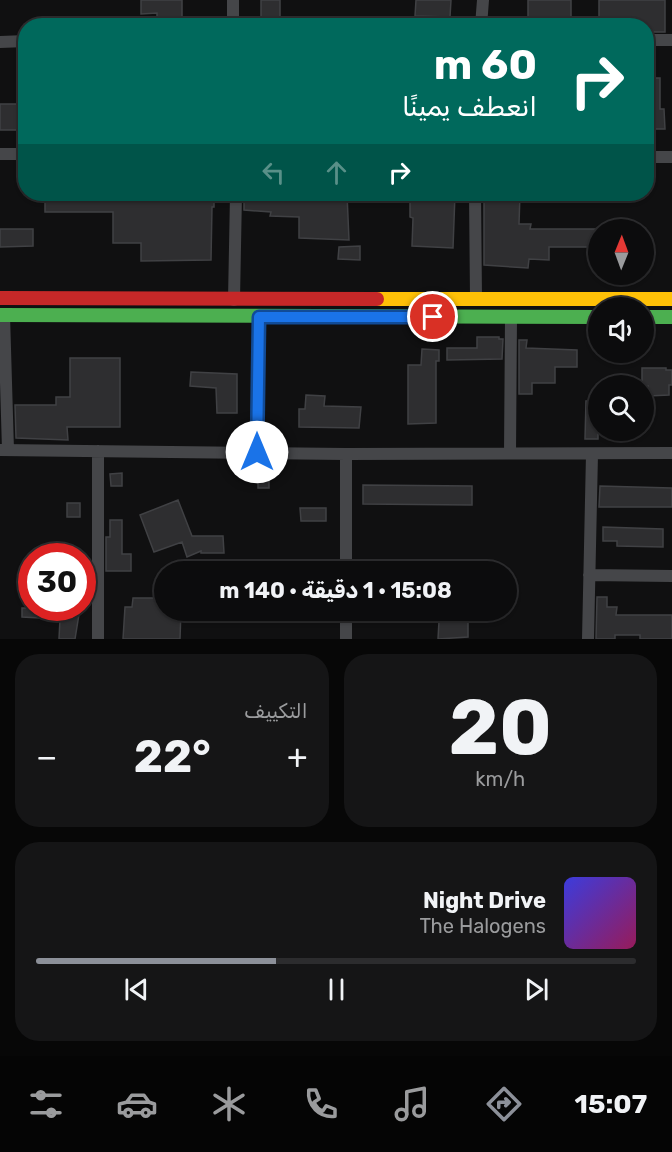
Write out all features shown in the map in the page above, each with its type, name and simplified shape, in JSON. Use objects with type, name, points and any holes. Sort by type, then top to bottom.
[{"type":"street","points":[[233,0],[233,18]]},
{"type":"street","points":[[482,18],[483,0]]},
{"type":"street","points":[[654,40],[672,40]]},
{"type":"street","points":[[0,42],[18,41]]},
{"type":"street","points":[[0,154],[18,154]]},
{"type":"street","points":[[654,157],[672,157]]},
{"type":"street","points":[[234,300],[236,201]]},
{"type":"street","points":[[475,201],[476,298]]},
{"type":"street","points":[[0,298],[672,299]]},
{"type":"street","points":[[588,317],[2,315],[4,450],[346,454],[672,453]]},
{"type":"street","points":[[257,452],[259,317]]},
{"type":"street","points":[[510,453],[511,317]]},
{"type":"street","points":[[654,317],[672,317]]},
{"type":"street","points":[[98,451],[98,639]]},
{"type":"street","points":[[346,454],[346,561]]},
{"type":"street","points":[[588,639],[592,454]]},
{"type":"street","points":[[589,576],[672,576]]},
{"type":"street","points":[[345,639],[346,621]]},
{"type":"building","points":[[141,0],[182,0],[182,18],[157,18],[157,13],[141,14]]},
{"type":"building","points":[[261,0],[280,0],[280,17],[261,17]]},
{"type":"building","points":[[416,0],[451,0],[450,17],[415,16]]},
{"type":"building","points":[[528,0],[571,0],[571,17],[528,18]]},
{"type":"building","points":[[599,0],[665,0],[665,32],[654,32],[654,18],[599,17]]},
{"type":"building","points":[[654,78],[660,78],[660,109],[664,109],[665,129],[654,129]]},
{"type":"building","points":[[0,104],[18,104],[18,130],[0,130]]},
{"type":"building","points":[[45,201],[214,201],[211,260],[141,261],[141,243],[113,243],[113,212],[45,212]]},
{"type":"building","points":[[244,201],[347,201],[349,240],[299,238],[299,217],[270,216],[271,212],[244,210]]},
{"type":"building","points":[[410,201],[455,201],[453,248],[412,246],[413,218],[410,217]]},
{"type":"building","points":[[484,201],[520,201],[519,224],[531,224],[530,229],[588,229],[588,247],[549,247],[549,260],[529,259],[528,268],[484,265]]},
{"type":"building","points":[[0,229],[33,229],[33,246],[0,247]]},
{"type":"building","points":[[360,246],[360,260],[338,259],[339,247]]},
{"type":"building","points":[[477,337],[503,339],[502,359],[447,360],[447,348],[477,348]]},
{"type":"building","points":[[519,340],[527,340],[526,348],[577,350],[577,367],[555,367],[555,383],[532,383],[532,394],[519,394]]},
{"type":"building","points":[[422,349],[439,350],[439,361],[436,361],[436,423],[408,424],[408,365],[421,365]]},
{"type":"building","points":[[70,358],[120,358],[120,427],[67,427],[68,440],[16,438],[15,405],[56,405],[56,397],[70,397]]},
{"type":"building","points":[[642,368],[672,370],[669,395],[654,396],[654,375],[642,375]]},
{"type":"building","points":[[191,372],[237,374],[237,413],[217,413],[216,388],[190,386]]},
{"type":"building","points":[[306,395],[325,396],[324,406],[361,407],[359,428],[299,427],[299,409],[305,409]]},
{"type":"building","points":[[586,401],[588,401],[588,439],[585,439]]},
{"type":"building","points":[[258,472],[269,473],[269,488],[258,488]]},
{"type":"building","points":[[122,473],[122,486],[111,486],[110,474]]},
{"type":"building","points":[[363,485],[472,486],[472,505],[363,504]]},
{"type":"building","points":[[600,486],[672,488],[672,507],[599,507]]},
{"type":"building","points":[[178,500],[192,536],[223,536],[224,553],[201,553],[201,551],[187,557],[182,542],[154,552],[140,515]]},
{"type":"building","points":[[67,503],[80,503],[80,517],[67,517]]},
{"type":"building","points":[[300,508],[326,508],[326,521],[301,521]]},
{"type":"building","points":[[110,520],[122,520],[122,554],[131,554],[131,571],[106,571],[106,537],[110,537]]},
{"type":"building","points":[[603,527],[663,529],[663,547],[617,546],[617,541],[603,541]]},
{"type":"building","points":[[597,597],[607,597],[607,607],[617,607],[616,615],[672,615],[672,639],[640,639],[640,635],[615,635],[615,639],[596,639]]},
{"type":"building","points":[[133,598],[154,598],[154,621],[181,621],[180,639],[123,639],[125,607],[132,607]]},
{"type":"building","points":[[60,621],[78,621],[75,639],[59,639]]},
{"type":"building","points":[[439,621],[468,621],[468,637],[438,639]]},
{"type":"traffic: fast","points":[[0,315],[588,317]]},
{"type":"traffic: fast","points":[[654,317],[672,317]]},
{"type":"traffic: slow","points":[[377,299],[672,299]]},
{"type":"traffic: jam","points":[[0,298],[377,299]]},
{"type":"route","points":[[257,452],[259,317],[433,317]]}]
